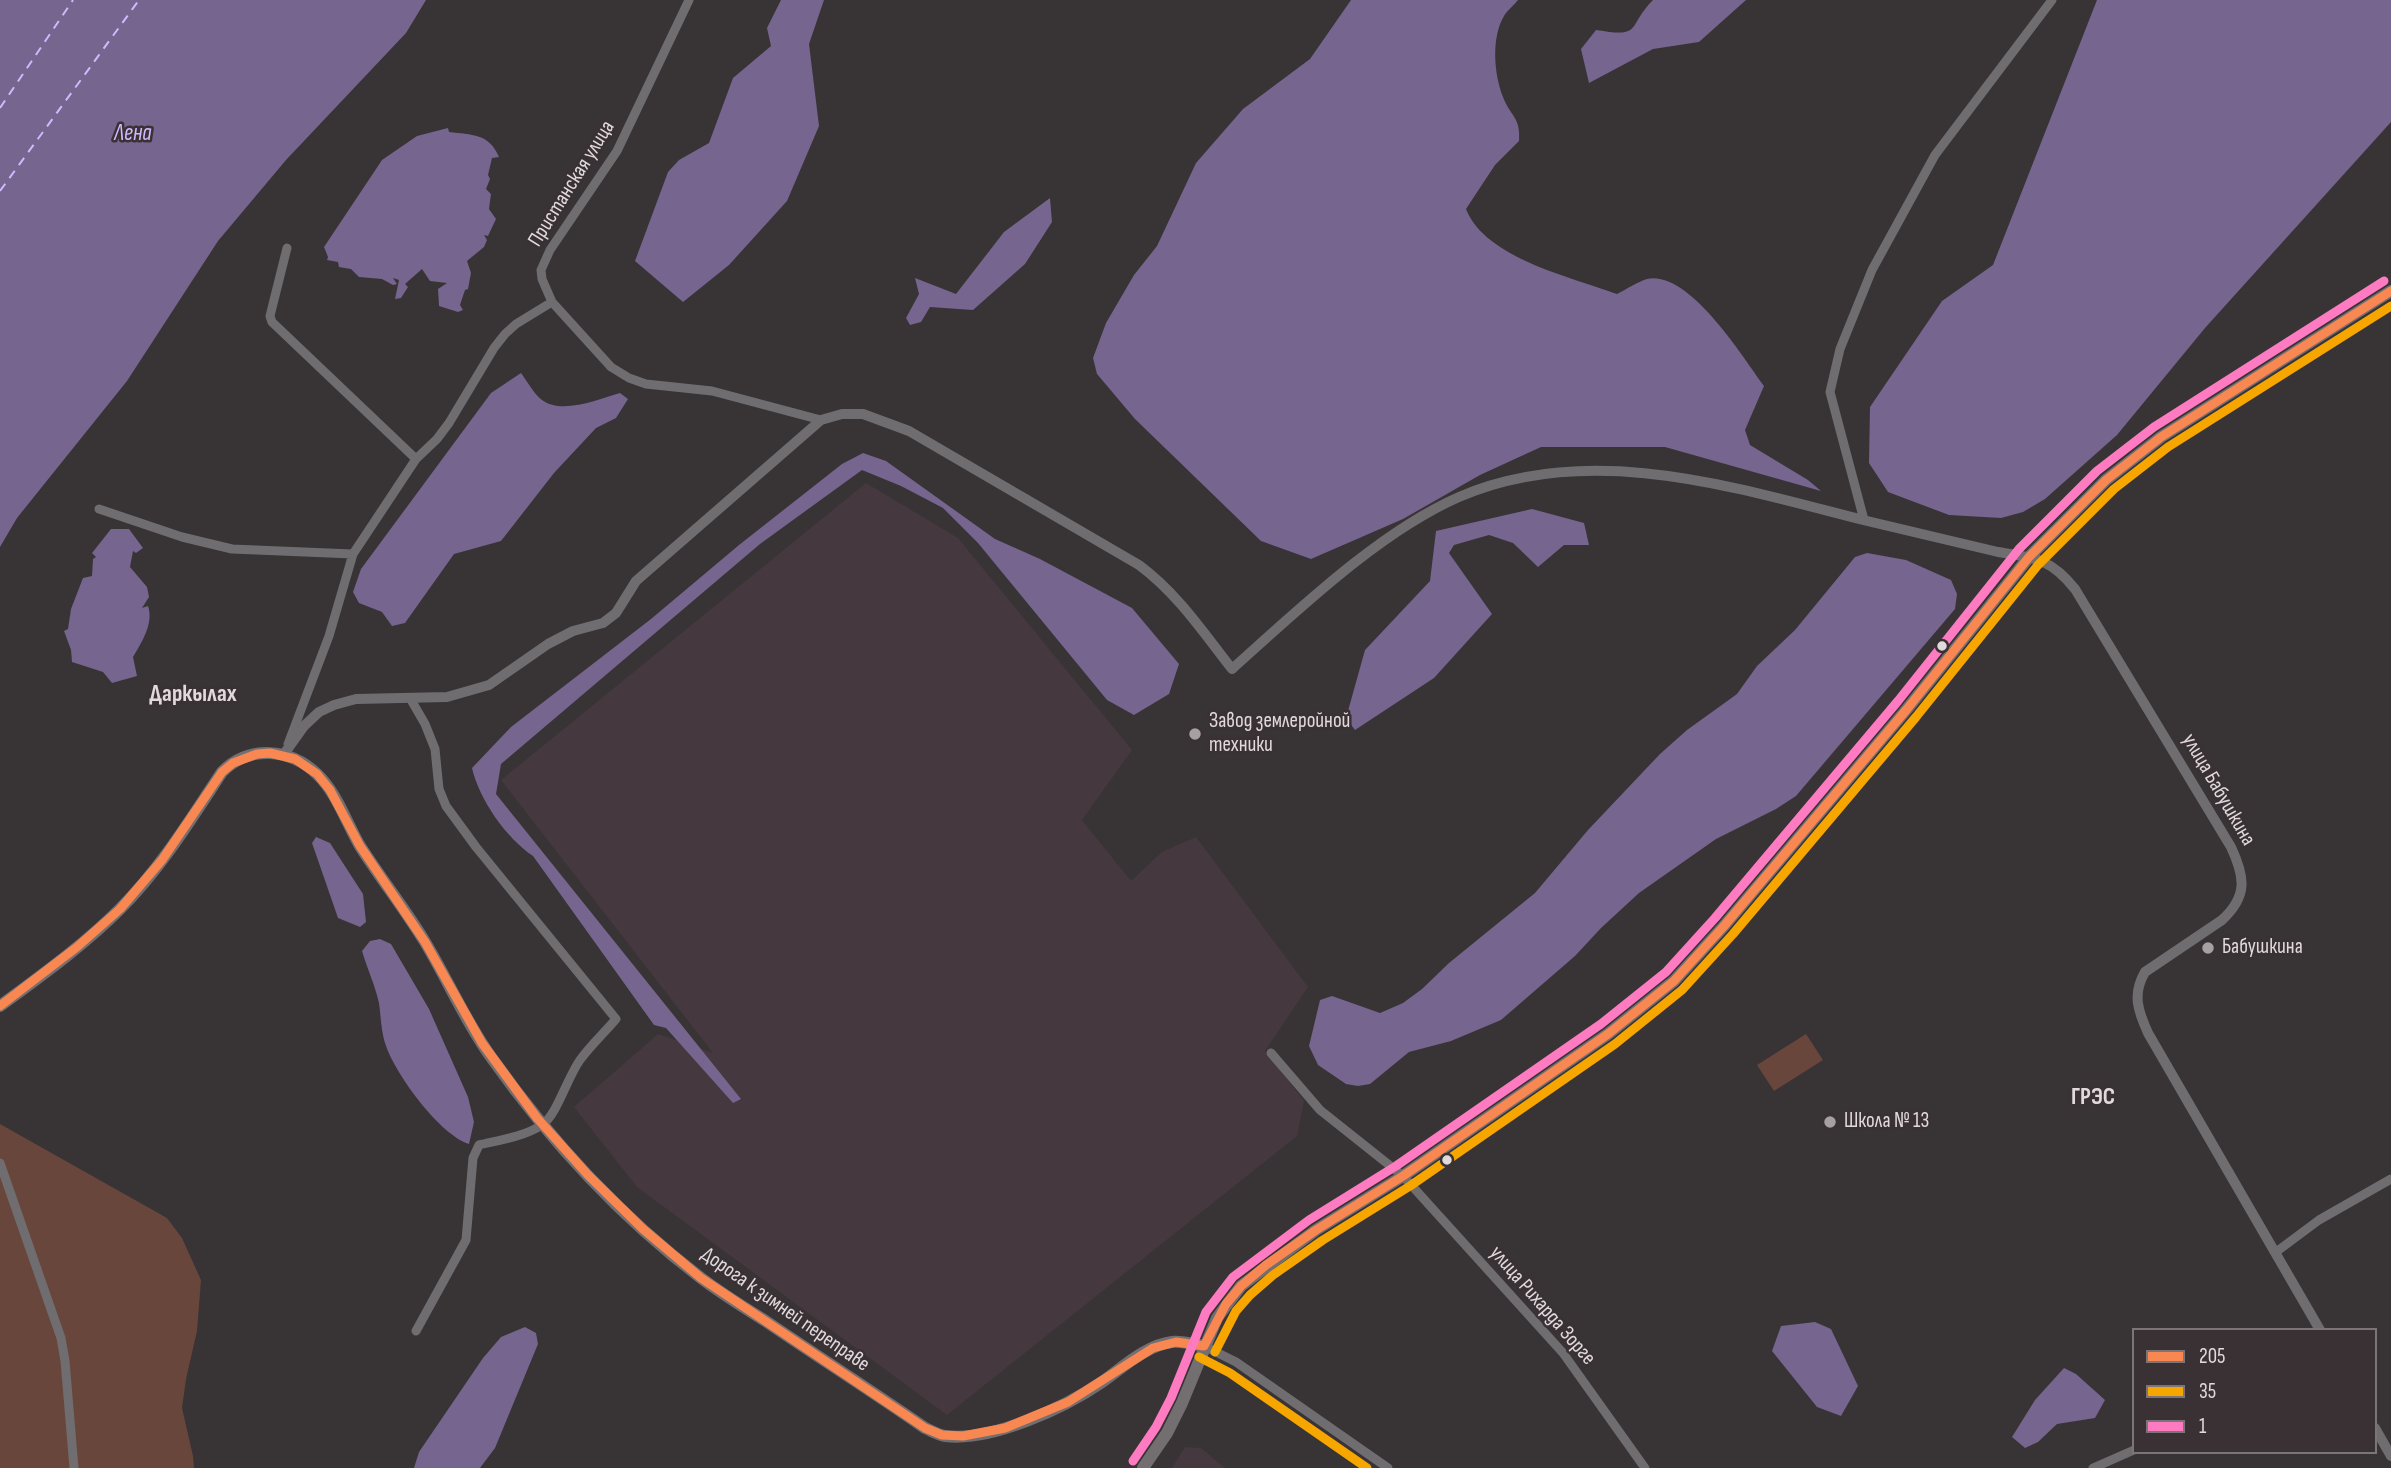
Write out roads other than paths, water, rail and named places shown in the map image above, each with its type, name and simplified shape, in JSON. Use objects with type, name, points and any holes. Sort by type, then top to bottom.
[{"type":"main road","points":[[1143,1468],[1167,1433],[1182,1403],[1217,1318],[1241,1286],[1316,1230],[1403,1176],[1608,1034],[1674,981],[1724,926],[1907,709],[2029,557],[2106,480],[2161,437],[2391,291]]},
{"type":"main road","points":[[0,1006],[82,944],[121,908],[164,858],[222,772],[233,762],[269,752],[284,754]]},
{"type":"main road","name":"Дорога к зимней переправе","points":[[284,754],[302,762],[329,788],[360,845],[425,941],[482,1044],[543,1124],[597,1187],[701,1279],[925,1428],[942,1436],[976,1435],[1013,1426],[1073,1400],[1159,1346],[1184,1342],[1204,1346]]},
{"type":"street","name":"Пристанская улица","points":[[689,0],[618,151],[544,261],[542,279],[552,302],[611,367],[629,378],[646,384],[712,391],[821,420]]},
{"type":"street","points":[[1864,520],[1830,392],[1840,349],[1872,270],[1935,155],[2052,0]]},
{"type":"street","points":[[287,248],[270,316],[272,322],[416,459]]},
{"type":"street","points":[[284,754],[329,636],[353,554],[416,459],[449,423],[505,334],[552,302]]},
{"type":"street","name":"улица Бабушкина","points":[[821,420],[842,414],[863,414],[909,431],[1139,565],[1159,579],[1181,603],[1231,669],[1291,616],[1396,533],[1460,496],[1529,475],[1598,471],[1688,478],[1997,552],[2029,557],[2055,567],[2075,589],[2224,835],[2239,865],[2241,897],[2232,911],[2145,972],[2138,983],[2137,1003],[2148,1033],[2319,1328]]},
{"type":"street","points":[[284,754],[304,726],[319,712],[334,705],[356,699],[447,697],[489,685],[548,644],[573,631],[603,623],[616,613],[636,581],[821,420]]},
{"type":"street","points":[[99,509],[170,534],[232,549],[353,554]]},
{"type":"street","points":[[410,698],[425,723],[435,749],[439,789],[446,806],[476,847],[616,1019],[580,1059],[566,1082],[555,1110],[543,1124],[525,1134],[480,1145],[473,1158],[466,1240],[416,1331]]},
{"type":"street","name":"улица Рихарда Зорге","points":[[1271,1053],[1320,1110],[1403,1176],[1563,1353],[1645,1468]]},
{"type":"street","points":[[0,1163],[61,1338],[74,1468]]},
{"type":"street","points":[[2276,1252],[2319,1220],[2391,1179]]},
{"type":"street","points":[[1204,1346],[1236,1362],[1388,1468]]},
{"type":"street","points":[[2377,1432],[2391,1456]]},
{"type":"street","points":[[2093,1468],[2132,1451]]},
{"type":"water","name":"Лена","points":[[0,0],[426,0],[406,33],[286,160],[218,241],[127,381],[17,518],[0,547]]},
{"type":"water","points":[[781,0],[824,0],[809,44],[819,126],[787,201],[729,265],[683,302],[635,261],[668,172],[679,160],[709,143],[733,78],[771,46],[767,28]]},
{"type":"water","points":[[1351,0],[1518,0],[1505,14],[1500,25],[1495,56],[1500,88],[1517,122],[1519,141],[1495,165],[1466,209],[1476,226],[1491,241],[1510,253],[1554,273],[1617,294],[1647,279],[1663,280],[1680,288],[1697,301],[1764,386],[1745,430],[1750,445],[1808,480],[1821,491],[1665,447],[1541,447],[1480,475],[1403,519],[1311,559],[1261,541],[1135,419],[1097,374],[1093,358],[1106,323],[1134,275],[1157,246],[1196,163],[1243,109],[1310,59]]},
{"type":"water","points":[[1653,0],[1746,0],[1699,42],[1653,49],[1589,83],[1581,49],[1596,30],[1628,31]]},
{"type":"water","points":[[2097,0],[2391,0],[2391,122],[2205,328],[2117,435],[2045,499],[2023,512],[2001,518],[1949,515],[1888,492],[1869,463],[1870,407],[1942,301],[1993,265]]},
{"type":"water","points":[[448,128],[449,132],[485,139],[499,157],[492,158],[486,189],[491,194],[489,209],[496,219],[488,236],[484,235],[487,240],[484,247],[467,261],[471,273],[468,289],[465,290],[460,305],[463,310],[458,312],[439,306],[438,289],[447,283],[430,281],[422,269],[405,284],[408,287],[401,298],[395,299],[399,280],[393,278],[397,284],[393,285],[382,279],[359,277],[351,269],[339,267],[338,262],[327,260],[324,247],[382,160],[417,136]]},
{"type":"water","points":[[1050,198],[1052,222],[1025,264],[973,310],[930,307],[921,322],[910,325],[906,318],[919,294],[915,278],[956,294],[1004,232]]},
{"type":"water","points":[[521,373],[533,391],[550,404],[570,406],[620,393],[628,399],[616,418],[596,428],[554,473],[501,541],[454,554],[405,623],[392,626],[382,612],[359,603],[353,592],[361,569],[491,393]]},
{"type":"water","points":[[863,453],[886,461],[995,539],[1040,559],[1132,608],[1179,664],[1169,694],[1134,715],[1107,700],[978,543],[943,508],[862,470],[760,544],[501,764],[496,794],[741,1099],[733,1103],[666,1028],[654,1025],[533,856],[513,839],[495,817],[487,805],[472,768],[511,727],[651,619],[842,464]]},
{"type":"water","points":[[1532,509],[1584,523],[1589,545],[1564,545],[1538,567],[1513,543],[1489,535],[1454,545],[1449,553],[1492,614],[1434,678],[1355,730],[1346,718],[1365,650],[1430,581],[1436,531]]},
{"type":"water","points":[[111,529],[129,529],[143,548],[136,553],[133,551],[130,567],[147,587],[149,597],[142,608],[148,606],[146,632],[133,657],[137,676],[112,683],[103,672],[72,662],[64,631],[68,629],[71,609],[83,578],[92,576],[93,559],[96,557],[92,553]]},
{"type":"water","points":[[1867,553],[1906,560],[1951,580],[1957,594],[1955,609],[1796,796],[1716,839],[1639,893],[1575,956],[1501,1020],[1451,1041],[1409,1052],[1370,1084],[1346,1084],[1318,1065],[1309,1046],[1320,1000],[1332,996],[1380,1013],[1403,1003],[1422,989],[1449,963],[1535,893],[1588,830],[1660,754],[1687,730],[1737,694],[1757,666],[1795,630],[1855,557]]},
{"type":"water","points":[[316,837],[330,843],[363,894],[366,922],[360,927],[338,918],[312,843]]},
{"type":"water","points":[[380,939],[391,944],[429,1009],[468,1097],[474,1122],[469,1144],[445,1129],[433,1117],[409,1087],[391,1058],[383,1035],[379,1003],[362,951],[370,941]]},
{"type":"water","points":[[1815,1322],[1831,1329],[1858,1386],[1841,1416],[1817,1407],[1772,1351],[1781,1326]]},
{"type":"water","points":[[525,1327],[536,1333],[538,1344],[495,1448],[480,1468],[414,1468],[419,1452],[483,1358],[501,1337]]},
{"type":"water","points":[[2064,1368],[2076,1374],[2105,1400],[2095,1418],[2057,1424],[2038,1442],[2025,1448],[2012,1437],[2035,1400]]},
{"type":"place","name":"Завод землеройной техники","points":[[1195,734]]},
{"type":"place","name":"Бабушкина","points":[[2208,948]]},
{"type":"place","name":"Школа № 13","points":[[1830,1122]]},
{"type":"district","name":"Даркылах","points":[[193,695]]},
{"type":"district","name":"ГРЭС","points":[[2093,1098]]}]
